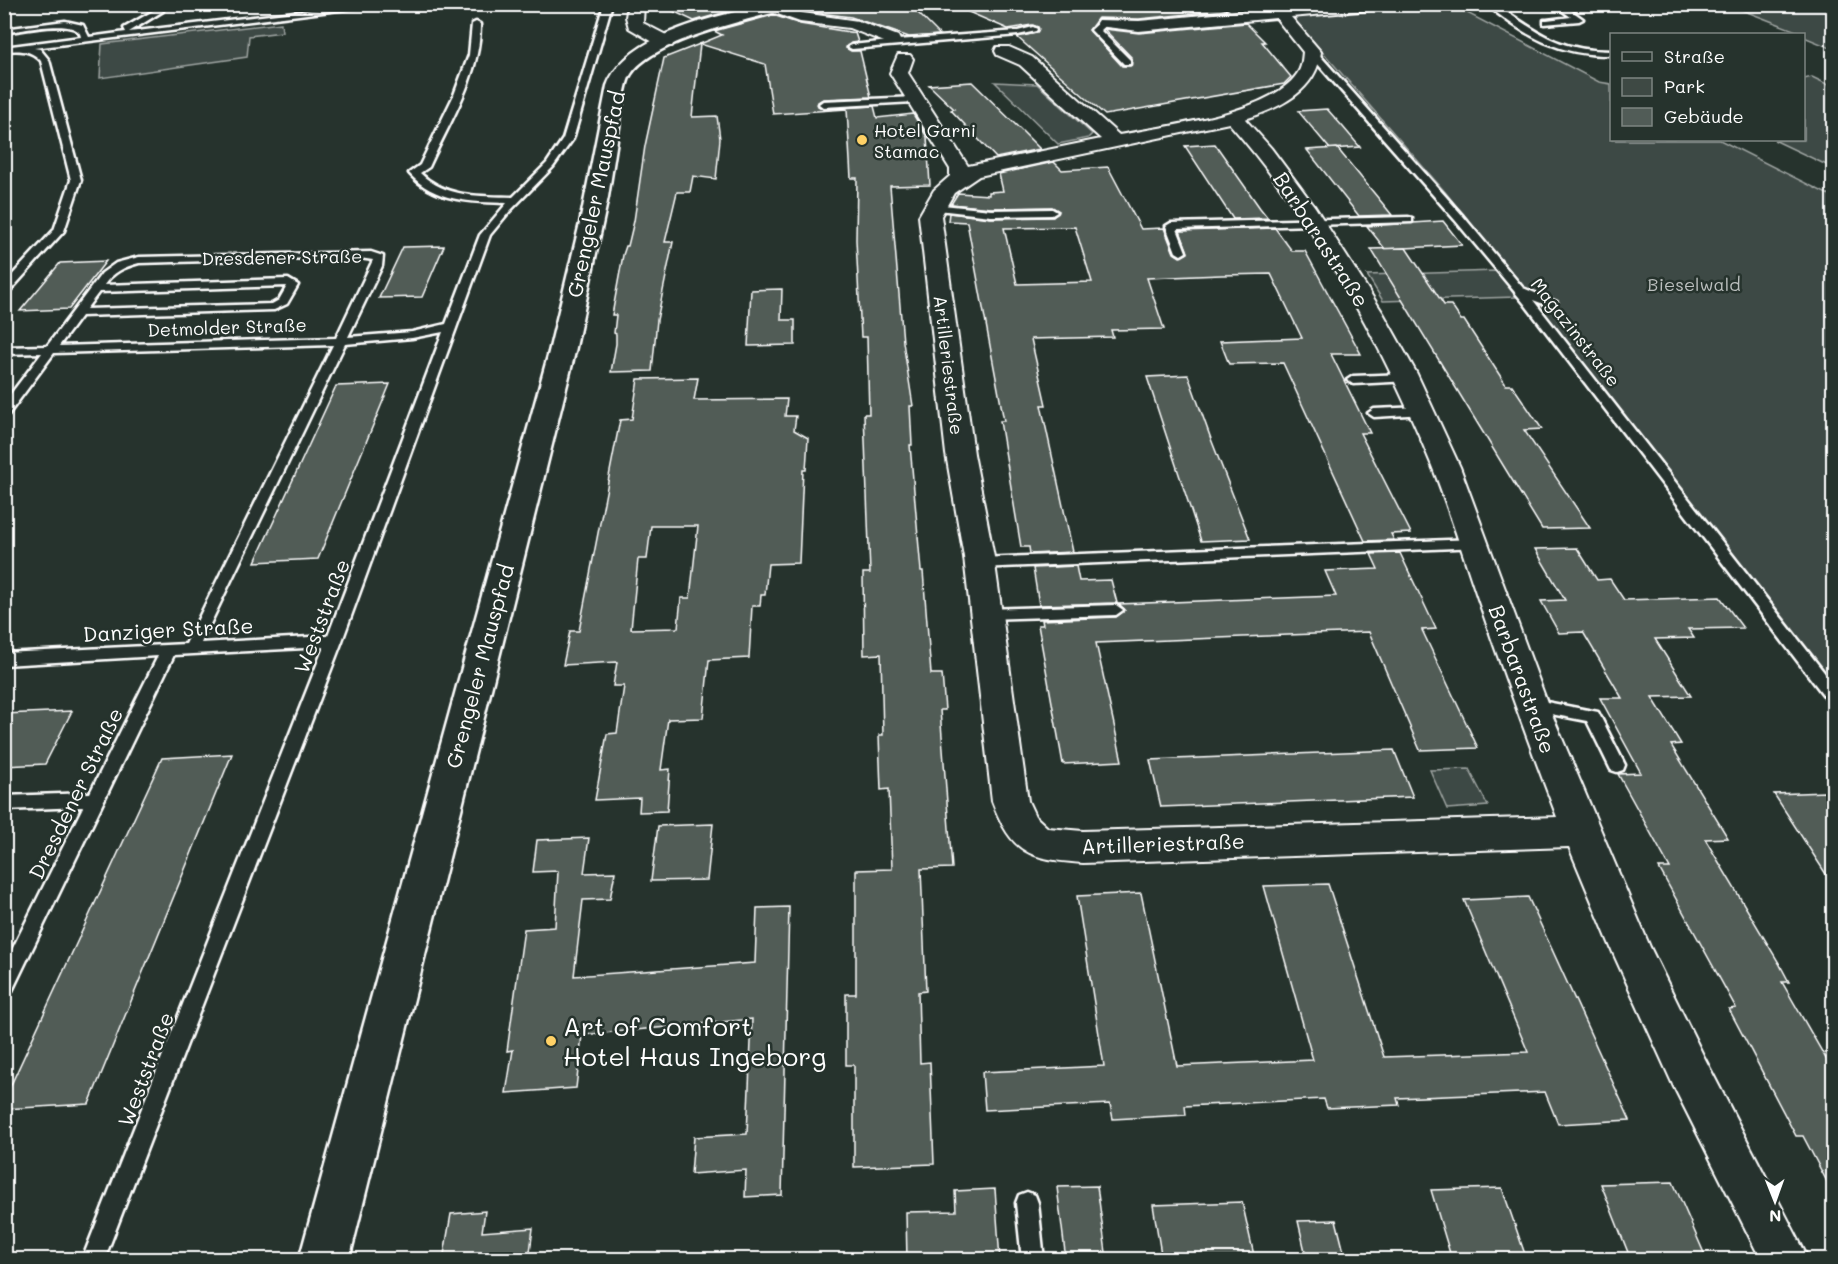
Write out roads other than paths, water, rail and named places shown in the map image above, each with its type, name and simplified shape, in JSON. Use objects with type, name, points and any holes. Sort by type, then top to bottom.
[{"type":"main road","points":[[666,42],[780,6]]},
{"type":"main road","name":"Grengeler Mauspfad","points":[[324,1260],[388,1006],[562,349],[607,147],[618,81],[624,70],[642,54],[666,42]]},
{"type":"street","points":[[636,4],[633,17],[635,25],[666,42]]},
{"type":"street","points":[[1104,23],[1139,26],[1275,9],[1383,4]]},
{"type":"street","points":[[780,6],[800,17],[852,24],[897,47],[898,73],[960,169],[960,176]]},
{"type":"street","name":"Magazinstraße","points":[[1275,9],[1312,52]]},
{"type":"street","points":[[1003,51],[1026,62],[1116,142]]},
{"type":"street","points":[[933,207],[938,197],[960,176],[989,166],[1233,117],[1260,108],[1289,92],[1308,69],[1312,60],[1312,52]]},
{"type":"street","name":"Barbarastraße","points":[[1233,117],[1264,152],[1316,223],[1371,314],[1406,378],[1446,467],[1531,705],[1634,955],[1688,1070],[1786,1260]]},
{"type":"street","name":"Artilleriestraße","points":[[933,207],[930,216],[960,454],[979,563],[1010,801],[1017,821],[1030,838],[1052,845],[1083,847],[1581,831]]},
{"type":"lane","points":[[8,48],[336,7],[384,4]]},
{"type":"lane","name":"Weststraße","points":[[93,1260],[334,641],[485,235],[497,216],[541,177],[559,157],[568,139],[608,4]]},
{"type":"lane","points":[[1491,6],[1519,4]]},
{"type":"lane","points":[[1546,22],[1579,19],[1556,4]]},
{"type":"lane","points":[[1491,6],[1560,49],[1588,54],[1610,53]]},
{"type":"lane","points":[[123,34],[160,9]]},
{"type":"lane","points":[[4,31],[65,23],[80,27],[85,33],[85,38]]},
{"type":"lane","points":[[1104,23],[1095,30],[1127,62]]},
{"type":"lane","points":[[476,24],[479,36],[459,90],[424,166],[414,173],[423,184],[445,195],[515,200]]},
{"type":"lane","points":[[852,47],[897,47],[1018,33],[1033,29]]},
{"type":"lane","points":[[4,291],[59,231],[76,180],[45,60],[37,51],[8,48]]},
{"type":"lane","name":"Magazinstraße","points":[[1312,52],[1459,218],[1518,289],[1833,697]]},
{"type":"lane","points":[[823,104],[914,99]]},
{"type":"lane","points":[[933,207],[991,213],[1052,212]]},
{"type":"lane","points":[[1181,252],[1171,226],[1408,220]]},
{"type":"lane","name":"Dresdener Straße","points":[[4,412],[111,270],[139,260],[371,255],[379,258],[343,341],[192,648]]},
{"type":"lane","points":[[77,313],[274,307],[283,302],[292,285],[288,282],[96,289]]},
{"type":"lane","points":[[1518,289],[1553,304]]},
{"type":"lane","name":"Detmolder Straße","points":[[4,351],[343,341],[412,335],[450,327]]},
{"type":"lane","points":[[1353,380],[1406,378]]},
{"type":"lane","points":[[1374,413],[1421,411]]},
{"type":"lane","points":[[979,563],[1475,544]]},
{"type":"lane","points":[[986,614],[1116,610]]},
{"type":"lane","name":"Danziger Straße","points":[[4,659],[334,641]]},
{"type":"lane","name":"Dresdener Straße","points":[[4,987],[169,650]]},
{"type":"lane","points":[[1531,705],[1592,716],[1617,765]]},
{"type":"lane","points":[[4,803],[97,800]]},
{"type":"lane","points":[[1027,1203],[1033,1260]]},
{"type":"place","name":"Hotel Garni Stamac","points":[[862,140]]},
{"type":"place","name":"Art of Comfort Hotel Haus Ingeborg","points":[[551,1041]]},
{"type":"park label","name":"Bieselwald","points":[[1694,284]]}]
